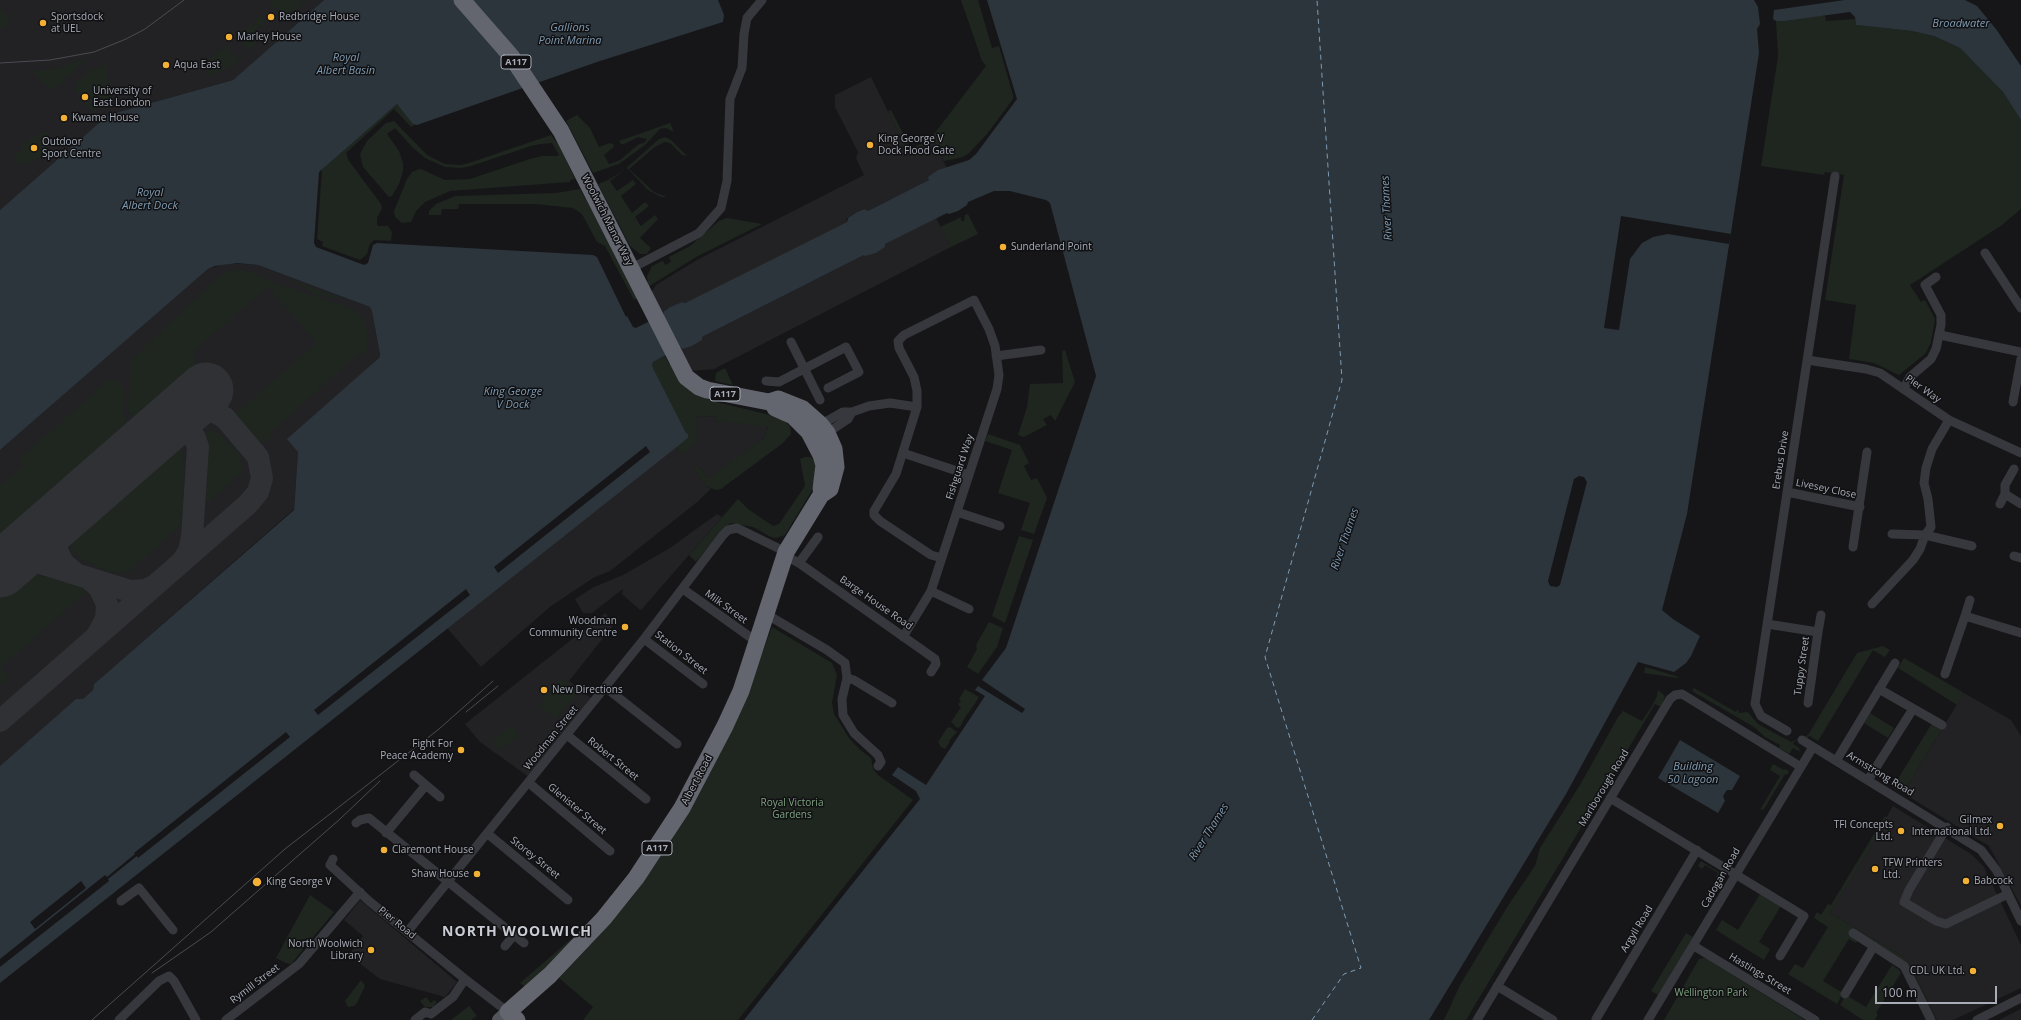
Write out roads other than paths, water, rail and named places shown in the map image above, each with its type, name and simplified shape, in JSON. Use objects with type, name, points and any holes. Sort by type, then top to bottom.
[{"type":"highway","name":"Woolwich Manor Way","points":[[462,0],[511,56],[561,131],[632,268],[686,377],[703,389],[769,402],[778,399],[792,403],[807,411],[818,433],[834,449],[836,467],[830,489],[821,495]]},
{"type":"highway","name":"Albert Road","points":[[508,1017],[575,950],[604,918],[636,878],[665,835],[700,776],[741,691],[766,614],[790,557],[821,495]]},
{"type":"street","points":[[632,268],[699,233],[720,208],[727,181],[730,99],[742,68],[744,34],[748,18],[762,0]]},
{"type":"street","name":"Erebus Drive","points":[[1787,731],[1761,716],[1756,708],[1766,624],[1835,176]]},
{"type":"street","points":[[1985,253],[2021,308]]},
{"type":"street","points":[[1904,388],[1910,378],[1931,359],[1936,349],[1940,335],[1940,315],[1925,285],[1936,277]]},
{"type":"street","name":"Fishguard Way","points":[[903,637],[931,591],[942,558],[957,512],[968,477],[997,389],[998,375],[996,356],[989,329],[974,297],[904,335],[897,341],[914,377],[917,391],[917,407],[896,474],[874,507],[874,515],[880,521],[931,555],[942,558]]},
{"type":"street","points":[[1940,335],[2021,352]]},
{"type":"street","points":[[791,342],[820,400]]},
{"type":"street","points":[[766,381],[779,382],[846,347],[859,372],[828,388]]},
{"type":"street","points":[[996,356],[1040,350]]},
{"type":"street","points":[[2012,402],[2021,359]]},
{"type":"street","name":"Pier Way","points":[[1807,360],[1874,370],[1904,388],[1949,420],[2021,453]]},
{"type":"street","points":[[818,433],[843,412],[852,412],[868,406],[890,402],[917,407]]},
{"type":"street","points":[[1872,604],[1913,560],[1920,549],[1924,535],[1931,527],[1928,499],[1924,483],[1926,468],[1932,449],[1949,420]]},
{"type":"street","name":"Livesey Close","points":[[1853,547],[1867,452]]},
{"type":"street","points":[[903,454],[963,473],[968,477]]},
{"type":"street","points":[[2000,504],[2005,494],[2005,485],[2014,469]]},
{"type":"street","name":"Livesey Close","points":[[1787,492],[1860,507]]},
{"type":"street","points":[[2005,494],[2021,504]]},
{"type":"street","points":[[957,512],[1000,526]]},
{"type":"street","name":"Woodman Street","points":[[408,931],[606,687],[683,589],[686,581],[723,535],[732,528],[737,528],[790,557]]},
{"type":"street","points":[[1892,534],[1924,535],[1972,546]]},
{"type":"street","points":[[790,557],[818,537]]},
{"type":"street","name":"Barge House Road","points":[[790,557],[935,659],[940,666],[931,672]]},
{"type":"street","name":"Milk Street","points":[[683,589],[757,642]]},
{"type":"street","points":[[931,591],[969,609]]},
{"type":"street","points":[[1945,674],[1970,600]]},
{"type":"street","points":[[766,614],[840,658],[846,666],[847,678],[842,699],[843,715],[857,736],[878,755],[881,762],[878,766]]},
{"type":"street","name":"Tuppy Street","points":[[1808,703],[1821,614]]},
{"type":"street","points":[[1965,616],[2021,633]]},
{"type":"street","name":"Tuppy Street","points":[[1766,624],[1818,632]]},
{"type":"street","name":"Station Street","points":[[644,639],[703,684]]},
{"type":"street","points":[[1836,761],[1895,663]]},
{"type":"street","points":[[847,678],[854,680],[892,703]]},
{"type":"street","points":[[606,687],[677,744]]},
{"type":"street","points":[[1879,689],[1942,725]]},
{"type":"street","name":"Marlborough Road","points":[[1477,1020],[1670,699],[1678,694],[1682,694],[1801,767]]},
{"type":"street","points":[[1868,780],[1913,709]]},
{"type":"street","name":"Robert Street","points":[[567,735],[646,799]]},
{"type":"street","name":"Armstrong Road","points":[[1802,740],[1973,843],[1985,854],[1997,871],[2021,921]]},
{"type":"street","name":"Cadogan Road","points":[[1648,1020],[1813,747]]},
{"type":"street","points":[[414,775],[440,797]]},
{"type":"street","name":"Glenister Street","points":[[528,783],[610,851]]},
{"type":"street","points":[[386,833],[426,785]]},
{"type":"street","points":[[1610,798],[1804,916],[1780,956]]},
{"type":"street","points":[[356,823],[360,820],[369,818],[524,943]]},
{"type":"street","points":[[1946,827],[1909,890],[1904,902],[1936,921],[1946,924],[2008,894]]},
{"type":"street","name":"Storey Street","points":[[488,834],[568,900]]},
{"type":"street","name":"Argyll Road","points":[[1596,1019],[1697,850]]},
{"type":"street","name":"Pier Road","points":[[332,862],[360,892],[508,1017]]},
{"type":"street","points":[[121,901],[139,888],[173,930]]},
{"type":"street","name":"Rymill Street","points":[[226,1020],[299,964],[360,892]]},
{"type":"street","points":[[1853,933],[1904,966],[1931,1020]]},
{"type":"street","points":[[505,946],[514,935]]},
{"type":"street","name":"Hastings Street","points":[[1694,946],[1816,1020]]},
{"type":"street","points":[[1845,994],[1874,946]]},
{"type":"street","points":[[119,1020],[159,980],[169,976],[174,981],[196,1020]]},
{"type":"street","points":[[415,1020],[425,1012],[431,1014],[453,997],[465,980]]},
{"type":"street","points":[[1497,986],[1553,1020]]},
{"type":"street","points":[[1977,1020],[2021,998]]},
{"type":"water","points":[[324,0],[718,0],[724,15],[723,22],[597,62],[417,125],[413,124],[397,104],[319,172],[314,243],[316,247],[364,265],[368,263],[373,245],[377,243],[593,255],[597,257],[626,317],[627,316],[633,327],[636,328],[664,314],[663,312],[670,307],[682,302],[685,303],[847,222],[848,218],[857,212],[865,209],[868,211],[929,180],[928,177],[938,170],[969,160],[976,154],[1017,99],[987,0],[1754,0],[1758,7],[1760,24],[1757,29],[1759,53],[1687,514],[1662,610],[1673,619],[1700,636],[1691,656],[1686,663],[1674,672],[1638,662],[1566,794],[1429,1020],[744,1020],[920,799],[916,791],[892,775],[898,767],[926,785],[985,696],[975,690],[978,686],[1022,713],[1025,709],[982,680],[1006,648],[1096,376],[1050,203],[1046,200],[1010,191],[994,191],[968,202],[967,205],[958,211],[949,214],[947,213],[885,244],[885,247],[876,253],[864,255],[702,337],[702,340],[692,346],[682,349],[681,347],[653,362],[652,366],[686,433],[688,434],[688,438],[0,983],[0,766],[76,699],[83,699],[93,690],[94,684],[294,510],[298,452],[287,439],[379,358],[380,355],[370,307],[258,265],[237,263],[215,266],[208,269],[0,450],[0,210],[108,115],[233,80]]},
{"type":"water","name":"Broadwater","points":[[1845,0],[1965,0],[1977,6],[1996,29],[2021,66],[2021,120],[2003,92],[1960,48],[1934,36],[1912,31],[1856,25],[1855,17],[1850,12],[1784,21],[1776,21],[1773,19],[1774,10]]},
{"type":"water","name":"Building 50 Lagoon","points":[[1680,740],[1740,776],[1732,790],[1727,790],[1723,796],[1725,801],[1718,813],[1658,778]]},
{"type":"tram line","points":[[0,63],[50,60],[94,52],[126,39],[145,29],[184,0]]},
{"type":"tram line","points":[[92,1020],[285,849],[439,729],[493,681]]},
{"type":"tram line","points":[[466,712],[498,686]]},
{"type":"tram line","points":[[152,973],[211,932],[340,819],[380,781]]},
{"type":"place","name":"Redbridge House","points":[[271,17]]},
{"type":"place","name":"Sportsdock at UEL","points":[[43,23]]},
{"type":"place","name":"Marley House","points":[[229,37]]},
{"type":"place","name":"Aqua East","points":[[166,65]]},
{"type":"place","name":"University of East London","points":[[85,97]]},
{"type":"place","name":"Kwame House","points":[[64,118]]},
{"type":"place","name":"King George V Dock Flood Gate","points":[[870,145]]},
{"type":"place","name":"Outdoor Sport Centre","points":[[34,148]]},
{"type":"place","name":"Sunderland Point","points":[[1003,247]]},
{"type":"place","name":"Woodman Community Centre","points":[[625,627]]},
{"type":"place","name":"New Directions","points":[[544,690]]},
{"type":"place","name":"Fight For Peace Academy","points":[[461,750]]},
{"type":"place","name":"Gilmex International Ltd.","points":[[2000,826]]},
{"type":"place","name":"TFI Concepts Ltd.","points":[[1901,831]]},
{"type":"place","name":"Claremont House","points":[[384,850]]},
{"type":"place","name":"TFW Printers Ltd.","points":[[1875,869]]},
{"type":"place","name":"Shaw House","points":[[477,874]]},
{"type":"place","name":"Babcock","points":[[1966,881]]},
{"type":"place","name":"King George V","points":[[257,882]]},
{"type":"place","name":"North Woolwich Library","points":[[371,950]]},
{"type":"place","name":"CDL UK Ltd.","points":[[1973,971]]},
{"type":"district","name":"NORTH WOOLWICH","points":[[517,932]]},
{"type":"water label","name":"Gallions Point Marina","points":[[570,34]]},
{"type":"water label","name":"Royal Albert Basin","points":[[346,64]]},
{"type":"water label","name":"Royal Albert Dock","points":[[150,199]]},
{"type":"water label","name":"River Thames","points":[[1387,208]]},
{"type":"water label","name":"King George V Dock","points":[[513,398]]},
{"type":"water label","name":"River Thames","points":[[1345,539]]},
{"type":"water label","name":"River Thames","points":[[1209,832]]},
{"type":"park label","name":"Royal Victoria Gardens","points":[[792,808]]},
{"type":"park label","name":"Wellington Park","points":[[1711,993]]}]
